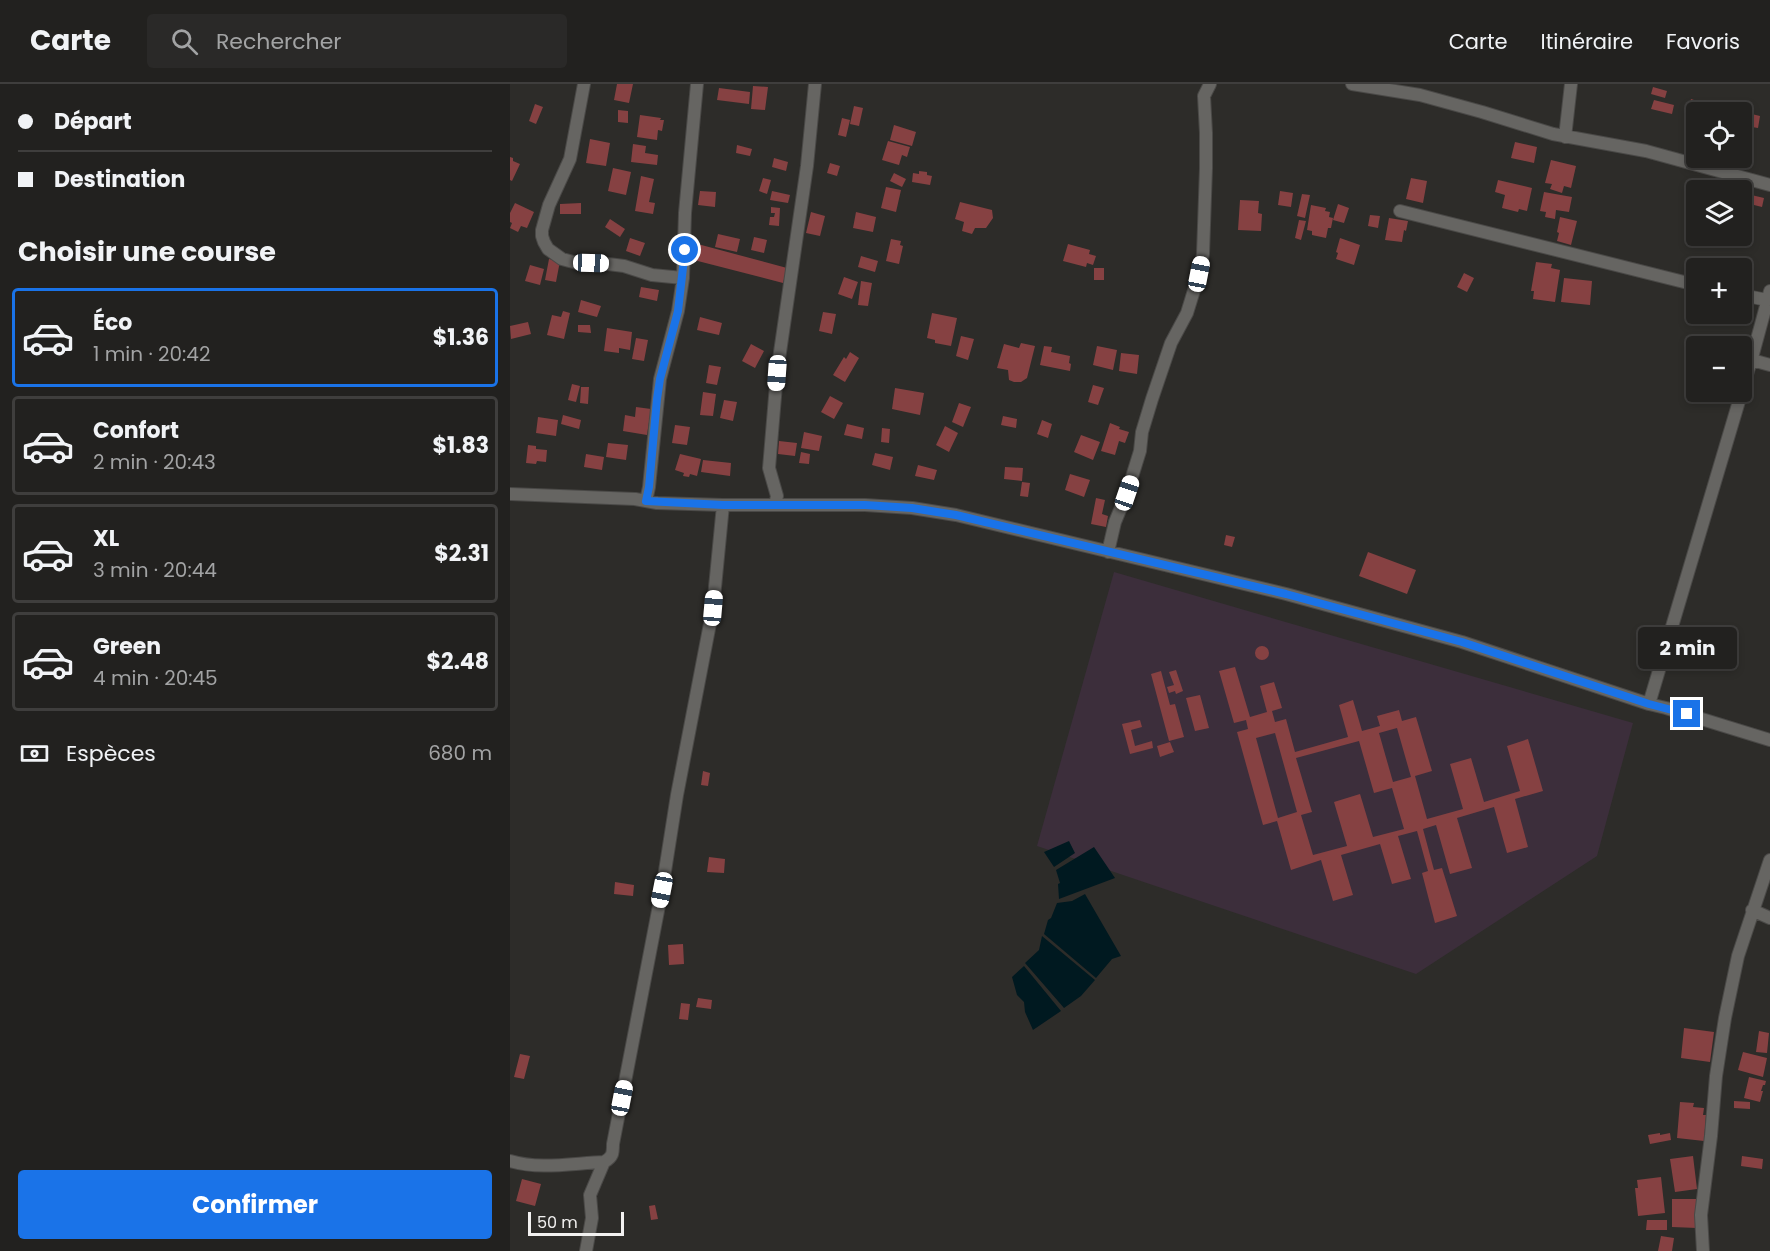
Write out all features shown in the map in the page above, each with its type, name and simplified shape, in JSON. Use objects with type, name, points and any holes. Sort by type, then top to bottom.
[{"type":"street","points":[[584,84],[570,159],[549,205],[542,230],[544,242],[548,249],[562,259],[577,263],[624,266],[652,276],[683,278]]},
{"type":"street","points":[[646,501],[660,379],[678,311],[683,278],[685,213],[697,84]]},
{"type":"street","points":[[775,505],[777,496],[769,468],[777,373],[807,166],[815,84]]},
{"type":"street","points":[[1108,552],[1115,522],[1140,451],[1142,432],[1152,399],[1171,343],[1187,313],[1199,274],[1203,254],[1206,168],[1204,96],[1210,84]]},
{"type":"street","points":[[1352,84],[1420,95],[1482,111],[1564,137],[1655,153],[1770,185]]},
{"type":"street","points":[[1564,137],[1571,84]]},
{"type":"street","points":[[1400,210],[1686,282]]},
{"type":"street","points":[[1752,295],[1768,295],[1752,360],[1770,365]]},
{"type":"street","points":[[1649,704],[1739,402]]},
{"type":"street","points":[[510,494],[723,505],[865,505],[912,508],[956,515],[1286,594],[1462,642],[1649,704],[1770,740]]},
{"type":"street","points":[[510,1161],[519,1164],[545,1165],[604,1161],[613,1154],[613,1144],[713,608],[723,505]]},
{"type":"street","points":[[1703,1251],[1701,1215],[1716,1076],[1738,956],[1770,860]]},
{"type":"street","points":[[1752,910],[1770,918]]},
{"type":"street","points":[[586,1251],[592,1218],[590,1195],[604,1161]]},
{"type":"shaded area","points":[[1114,572],[1633,723],[1597,856],[1416,974],[1037,846]]},
{"type":"water","points":[[1069,841],[1075,853],[1054,867],[1044,852]]},
{"type":"water","points":[[1094,847],[1115,878],[1059,899],[1058,884],[1060,883],[1056,870]]},
{"type":"water","points":[[1085,894],[1121,956],[1112,959],[1096,978],[1044,934],[1057,903],[1072,901]]},
{"type":"water","points":[[1042,936],[1095,980],[1081,996],[1064,1008],[1025,963],[1039,950]]},
{"type":"water","points":[[1024,966],[1061,1011],[1033,1030],[1025,1012],[1024,1002],[1017,995],[1012,977]]},
{"type":"building","points":[[617,84],[633,84],[629,103],[614,100]]},
{"type":"building","points":[[753,86],[768,87],[765,110],[751,109]]},
{"type":"building","points":[[1653,87],[1667,91],[1665,98],[1651,94]]},
{"type":"building","points":[[719,88],[750,92],[749,104],[717,100]]},
{"type":"building","points":[[1654,100],[1674,105],[1672,114],[1651,109]]},
{"type":"building","points":[[535,104],[543,107],[536,124],[529,121]]},
{"type":"building","points":[[854,106],[863,108],[859,126],[850,124]]},
{"type":"building","points":[[618,110],[628,111],[628,123],[618,122]]},
{"type":"building","points":[[1752,114],[1760,116],[1758,128],[1752,127]]},
{"type":"building","points":[[640,115],[664,120],[662,131],[658,130],[657,140],[637,137]]},
{"type":"building","points":[[842,118],[850,120],[846,137],[838,135]]},
{"type":"building","points":[[894,125],[916,132],[912,146],[890,140]]},
{"type":"building","points":[[590,139],[610,143],[606,166],[586,163]]},
{"type":"building","points":[[888,141],[910,147],[907,157],[902,155],[899,165],[882,160]]},
{"type":"building","points":[[1515,142],[1537,147],[1534,163],[1511,158]]},
{"type":"building","points":[[633,144],[646,146],[645,153],[658,155],[657,165],[631,162]]},
{"type":"building","points":[[737,145],[752,149],[750,156],[736,153]]},
{"type":"building","points":[[510,157],[520,164],[512,181],[510,180]]},
{"type":"building","points":[[774,158],[788,162],[786,171],[772,167]]},
{"type":"building","points":[[1551,160],[1576,166],[1571,188],[1564,186],[1562,193],[1550,189],[1552,184],[1545,183]]},
{"type":"building","points":[[830,163],[840,166],[837,176],[827,173]]},
{"type":"building","points":[[613,168],[631,172],[626,195],[608,191]]},
{"type":"building","points":[[919,171],[927,172],[927,175],[932,176],[930,185],[912,182],[913,173],[919,174]]},
{"type":"building","points":[[894,173],[906,179],[902,187],[890,181]]},
{"type":"building","points":[[641,176],[654,179],[649,202],[655,203],[653,214],[635,211]]},
{"type":"building","points":[[763,178],[771,180],[767,194],[759,191]]},
{"type":"building","points":[[1411,178],[1427,181],[1423,203],[1406,199]]},
{"type":"building","points":[[1498,180],[1532,188],[1527,211],[1519,209],[1518,212],[1502,208],[1505,195],[1495,192]]},
{"type":"building","points":[[886,187],[901,190],[896,212],[881,208]]},
{"type":"building","points":[[700,191],[716,192],[715,207],[698,205]]},
{"type":"building","points":[[772,191],[790,195],[788,203],[770,200]]},
{"type":"building","points":[[1280,191],[1293,193],[1291,207],[1278,205]]},
{"type":"building","points":[[1544,192],[1572,197],[1569,212],[1556,210],[1555,219],[1545,217],[1546,212],[1540,211]]},
{"type":"building","points":[[1302,194],[1310,195],[1305,218],[1297,216]]},
{"type":"building","points":[[1752,195],[1764,198],[1762,207],[1752,204]]},
{"type":"building","points":[[1240,200],[1259,201],[1258,213],[1262,214],[1261,231],[1238,230]]},
{"type":"building","points":[[960,202],[992,210],[993,218],[986,228],[975,228],[972,234],[962,231],[964,222],[955,219]]},
{"type":"building","points":[[515,203],[534,212],[527,228],[521,226],[518,232],[510,228],[512,223],[510,213]]},
{"type":"building","points":[[581,203],[581,214],[560,214],[560,204]]},
{"type":"building","points":[[1338,204],[1349,208],[1344,223],[1333,220]]},
{"type":"building","points":[[1311,205],[1326,208],[1325,211],[1330,212],[1329,217],[1333,218],[1326,238],[1312,235],[1312,231],[1307,230]]},
{"type":"building","points":[[771,207],[780,208],[779,226],[769,225],[770,217],[774,217],[775,213],[771,213]]},
{"type":"building","points":[[811,212],[825,216],[820,236],[806,233]]},
{"type":"building","points":[[856,212],[876,217],[873,232],[853,228]]},
{"type":"building","points":[[1370,215],[1380,216],[1378,228],[1368,226]]},
{"type":"building","points":[[1560,217],[1577,221],[1571,245],[1557,241]]},
{"type":"building","points":[[1389,218],[1408,221],[1402,242],[1385,240]]},
{"type":"building","points":[[610,219],[625,229],[620,237],[605,227]]},
{"type":"building","points":[[1299,220],[1306,221],[1301,240],[1295,238]]},
{"type":"building","points":[[718,234],[740,239],[737,252],[715,247]]},
{"type":"building","points":[[754,237],[767,240],[764,253],[751,250]]},
{"type":"building","points":[[630,238],[645,243],[640,256],[626,251]]},
{"type":"building","points":[[1340,238],[1360,245],[1354,265],[1336,259]]},
{"type":"building","points":[[891,239],[901,241],[900,245],[903,246],[899,264],[886,261]]},
{"type":"building","points":[[694,243],[787,268],[783,283],[690,259]]},
{"type":"building","points":[[1068,244],[1090,250],[1089,254],[1096,256],[1093,265],[1087,263],[1086,267],[1063,261]]},
{"type":"building","points":[[861,256],[878,261],[875,272],[858,267]]},
{"type":"building","points":[[549,259],[560,261],[556,282],[545,280]]},
{"type":"building","points":[[1536,262],[1552,264],[1551,268],[1560,270],[1555,302],[1533,299],[1534,291],[1531,291]]},
{"type":"building","points":[[530,265],[544,269],[540,285],[525,281]]},
{"type":"building","points":[[1094,268],[1104,268],[1104,280],[1094,280]]},
{"type":"building","points":[[1464,273],[1474,278],[1467,292],[1457,287]]},
{"type":"building","points":[[844,277],[858,282],[852,299],[838,294]]},
{"type":"building","points":[[1564,278],[1592,281],[1590,305],[1561,302]]},
{"type":"building","points":[[861,281],[872,283],[868,306],[858,305]]},
{"type":"building","points":[[641,287],[659,290],[657,301],[639,297]]},
{"type":"building","points":[[581,300],[601,306],[597,317],[578,312]]},
{"type":"building","points":[[563,311],[570,313],[564,339],[547,335],[552,315],[561,317]]},
{"type":"building","points":[[823,312],[836,314],[832,334],[819,331]]},
{"type":"building","points":[[932,313],[957,318],[951,346],[935,343],[935,340],[927,338]]},
{"type":"building","points":[[700,317],[722,323],[719,335],[697,330]]},
{"type":"building","points":[[528,322],[531,334],[511,339],[510,326]]},
{"type":"building","points":[[578,325],[590,325],[591,333],[578,332]]},
{"type":"building","points":[[607,328],[632,332],[630,350],[619,348],[619,353],[604,351]]},
{"type":"building","points":[[961,336],[974,339],[968,360],[956,356]]},
{"type":"building","points":[[636,338],[648,340],[644,361],[632,359]]},
{"type":"building","points":[[1021,343],[1035,346],[1027,378],[1021,382],[1014,382],[1009,380],[1008,370],[997,368],[1004,344],[1019,348]]},
{"type":"building","points":[[751,344],[764,351],[755,368],[742,361]]},
{"type":"building","points":[[1044,346],[1052,347],[1051,352],[1070,356],[1070,371],[1040,365]]},
{"type":"building","points":[[1097,346],[1117,350],[1113,370],[1093,365]]},
{"type":"building","points":[[850,352],[859,358],[845,382],[833,375],[844,357],[846,359]]},
{"type":"building","points":[[1121,353],[1139,355],[1137,374],[1119,371]]},
{"type":"building","points":[[709,365],[721,367],[717,385],[706,383]]},
{"type":"building","points":[[572,384],[580,386],[576,402],[568,400]]},
{"type":"building","points":[[1093,385],[1104,388],[1098,405],[1088,402]]},
{"type":"building","points":[[581,387],[589,387],[588,404],[580,403]]},
{"type":"building","points":[[895,388],[924,393],[920,415],[892,409]]},
{"type":"building","points":[[703,392],[716,394],[713,416],[700,415]]},
{"type":"building","points":[[830,396],[843,403],[834,419],[821,412]]},
{"type":"building","points":[[724,400],[737,402],[733,421],[720,418]]},
{"type":"building","points":[[959,403],[971,407],[963,427],[952,422]]},
{"type":"building","points":[[636,407],[651,409],[647,435],[623,431],[625,415],[635,417]]},
{"type":"building","points":[[563,415],[581,420],[579,429],[561,424]]},
{"type":"building","points":[[1003,416],[1017,419],[1016,428],[1001,425]]},
{"type":"building","points":[[538,417],[558,420],[556,436],[536,433]]},
{"type":"building","points":[[1042,420],[1052,424],[1048,438],[1037,434]]},
{"type":"building","points":[[1110,423],[1129,432],[1125,443],[1119,441],[1115,455],[1101,451]]},
{"type":"building","points":[[847,424],[864,428],[862,439],[844,435]]},
{"type":"building","points":[[675,425],[690,427],[687,445],[672,443]]},
{"type":"building","points":[[945,426],[958,433],[949,452],[936,445]]},
{"type":"building","points":[[882,428],[890,429],[889,443],[881,442]]},
{"type":"building","points":[[804,432],[822,436],[819,451],[801,448]]},
{"type":"building","points":[[1081,435],[1100,442],[1093,460],[1074,452]]},
{"type":"building","points":[[779,441],[797,443],[795,456],[778,454]]},
{"type":"building","points":[[608,443],[628,445],[626,460],[606,457]]},
{"type":"building","points":[[528,445],[536,446],[536,449],[547,450],[546,462],[526,463]]},
{"type":"building","points":[[801,452],[810,454],[809,464],[799,463]]},
{"type":"building","points":[[875,453],[893,457],[890,470],[872,465]]},
{"type":"building","points":[[586,454],[604,457],[602,470],[584,467]]},
{"type":"building","points":[[680,454],[701,459],[697,476],[690,474],[689,477],[683,476],[684,473],[675,470]]},
{"type":"building","points":[[703,460],[731,463],[730,476],[701,472]]},
{"type":"building","points":[[918,465],[937,470],[934,480],[915,476]]},
{"type":"building","points":[[1005,467],[1023,468],[1022,481],[1004,479]]},
{"type":"building","points":[[1070,474],[1090,480],[1084,497],[1065,490]]},
{"type":"building","points":[[1022,482],[1030,483],[1028,497],[1020,496]]},
{"type":"building","points":[[1096,498],[1105,500],[1102,514],[1108,516],[1106,527],[1091,524]]},
{"type":"building","points":[[1226,535],[1235,537],[1232,547],[1224,545]]},
{"type":"building","points":[[1368,552],[1416,570],[1407,594],[1359,576]]},
{"type":"building","points":[[1262,646],[1267,648],[1269,653],[1267,658],[1262,660],[1257,658],[1255,653],[1257,648]]},
{"type":"building","points":[[1235,667],[1250,717],[1267,712],[1260,686],[1274,682],[1282,708],[1272,711],[1275,722],[1286,719],[1295,752],[1348,737],[1339,705],[1353,700],[1362,731],[1380,726],[1377,716],[1399,710],[1402,721],[1416,717],[1432,771],[1415,776],[1427,819],[1463,809],[1450,764],[1471,758],[1484,802],[1520,791],[1507,746],[1528,739],[1543,791],[1515,799],[1528,847],[1507,853],[1494,807],[1457,818],[1472,868],[1450,874],[1436,825],[1423,829],[1434,870],[1442,868],[1457,916],[1435,923],[1422,873],[1428,871],[1417,831],[1398,836],[1411,879],[1392,884],[1380,844],[1341,855],[1353,895],[1333,901],[1321,860],[1291,870],[1277,821],[1263,825],[1237,732],[1248,729],[1246,720],[1234,723],[1219,671]],"holes":[[[1397,728],[1411,777],[1393,782],[1379,733]],[[1275,733],[1297,812],[1278,818],[1256,738]],[[1359,741],[1374,793],[1392,788],[1404,829],[1373,837],[1360,794],[1334,802],[1347,846],[1313,855],[1301,815],[1312,812],[1296,758]]]},
{"type":"building","points":[[1176,670],[1183,691],[1176,694],[1175,691],[1169,693],[1167,687],[1174,685],[1169,672]]},
{"type":"building","points":[[1161,671],[1170,705],[1175,704],[1184,737],[1169,741],[1151,674]]},
{"type":"building","points":[[1200,695],[1209,728],[1195,731],[1186,698]]},
{"type":"building","points":[[1140,720],[1142,727],[1131,730],[1135,746],[1152,741],[1153,748],[1130,754],[1122,724]]},
{"type":"building","points":[[1170,742],[1174,752],[1160,757],[1157,746]]},
{"type":"building","points":[[703,771],[710,773],[708,786],[701,785]]},
{"type":"building","points":[[709,857],[725,859],[724,873],[707,872]]},
{"type":"building","points":[[615,882],[634,885],[633,896],[614,894]]},
{"type":"building","points":[[683,944],[684,964],[669,965],[668,945]]},
{"type":"building","points":[[698,998],[712,1000],[711,1009],[696,1007]]},
{"type":"building","points":[[681,1003],[690,1004],[688,1020],[679,1019]]},
{"type":"building","points":[[1684,1028],[1714,1032],[1710,1062],[1681,1058]]},
{"type":"building","points":[[1759,1031],[1769,1033],[1767,1053],[1756,1052]]},
{"type":"building","points":[[1743,1052],[1767,1058],[1763,1077],[1738,1070]]},
{"type":"building","points":[[520,1054],[530,1056],[524,1079],[514,1077]]},
{"type":"building","points":[[1749,1077],[1766,1081],[1761,1091],[1763,1091],[1760,1102],[1744,1098]]},
{"type":"building","points":[[1734,1101],[1750,1102],[1750,1109],[1734,1108]]},
{"type":"building","points":[[1680,1102],[1694,1103],[1693,1107],[1704,1108],[1703,1115],[1706,1115],[1704,1141],[1677,1138]]},
{"type":"building","points":[[1660,1133],[1660,1135],[1670,1133],[1671,1140],[1650,1144],[1648,1135]]},
{"type":"building","points":[[1693,1156],[1697,1189],[1675,1192],[1670,1159]]},
{"type":"building","points":[[1742,1156],[1763,1159],[1762,1169],[1741,1166]]},
{"type":"building","points":[[1661,1177],[1665,1213],[1638,1216],[1635,1188],[1638,1188],[1637,1180]]},
{"type":"building","points":[[522,1179],[541,1184],[535,1206],[516,1201]]},
{"type":"building","points":[[1672,1199],[1697,1199],[1697,1228],[1672,1227]]},
{"type":"building","points":[[655,1205],[658,1219],[651,1220],[649,1206]]},
{"type":"building","points":[[1647,1220],[1667,1220],[1667,1230],[1646,1230]]},
{"type":"building","points":[[1661,1236],[1674,1238],[1672,1251],[1658,1251]]},
{"type":"route","points":[[685,250],[678,311],[660,379],[646,501],[723,505],[865,505],[912,508],[956,515],[1286,594],[1462,642],[1649,704],[1687,714]]}]
